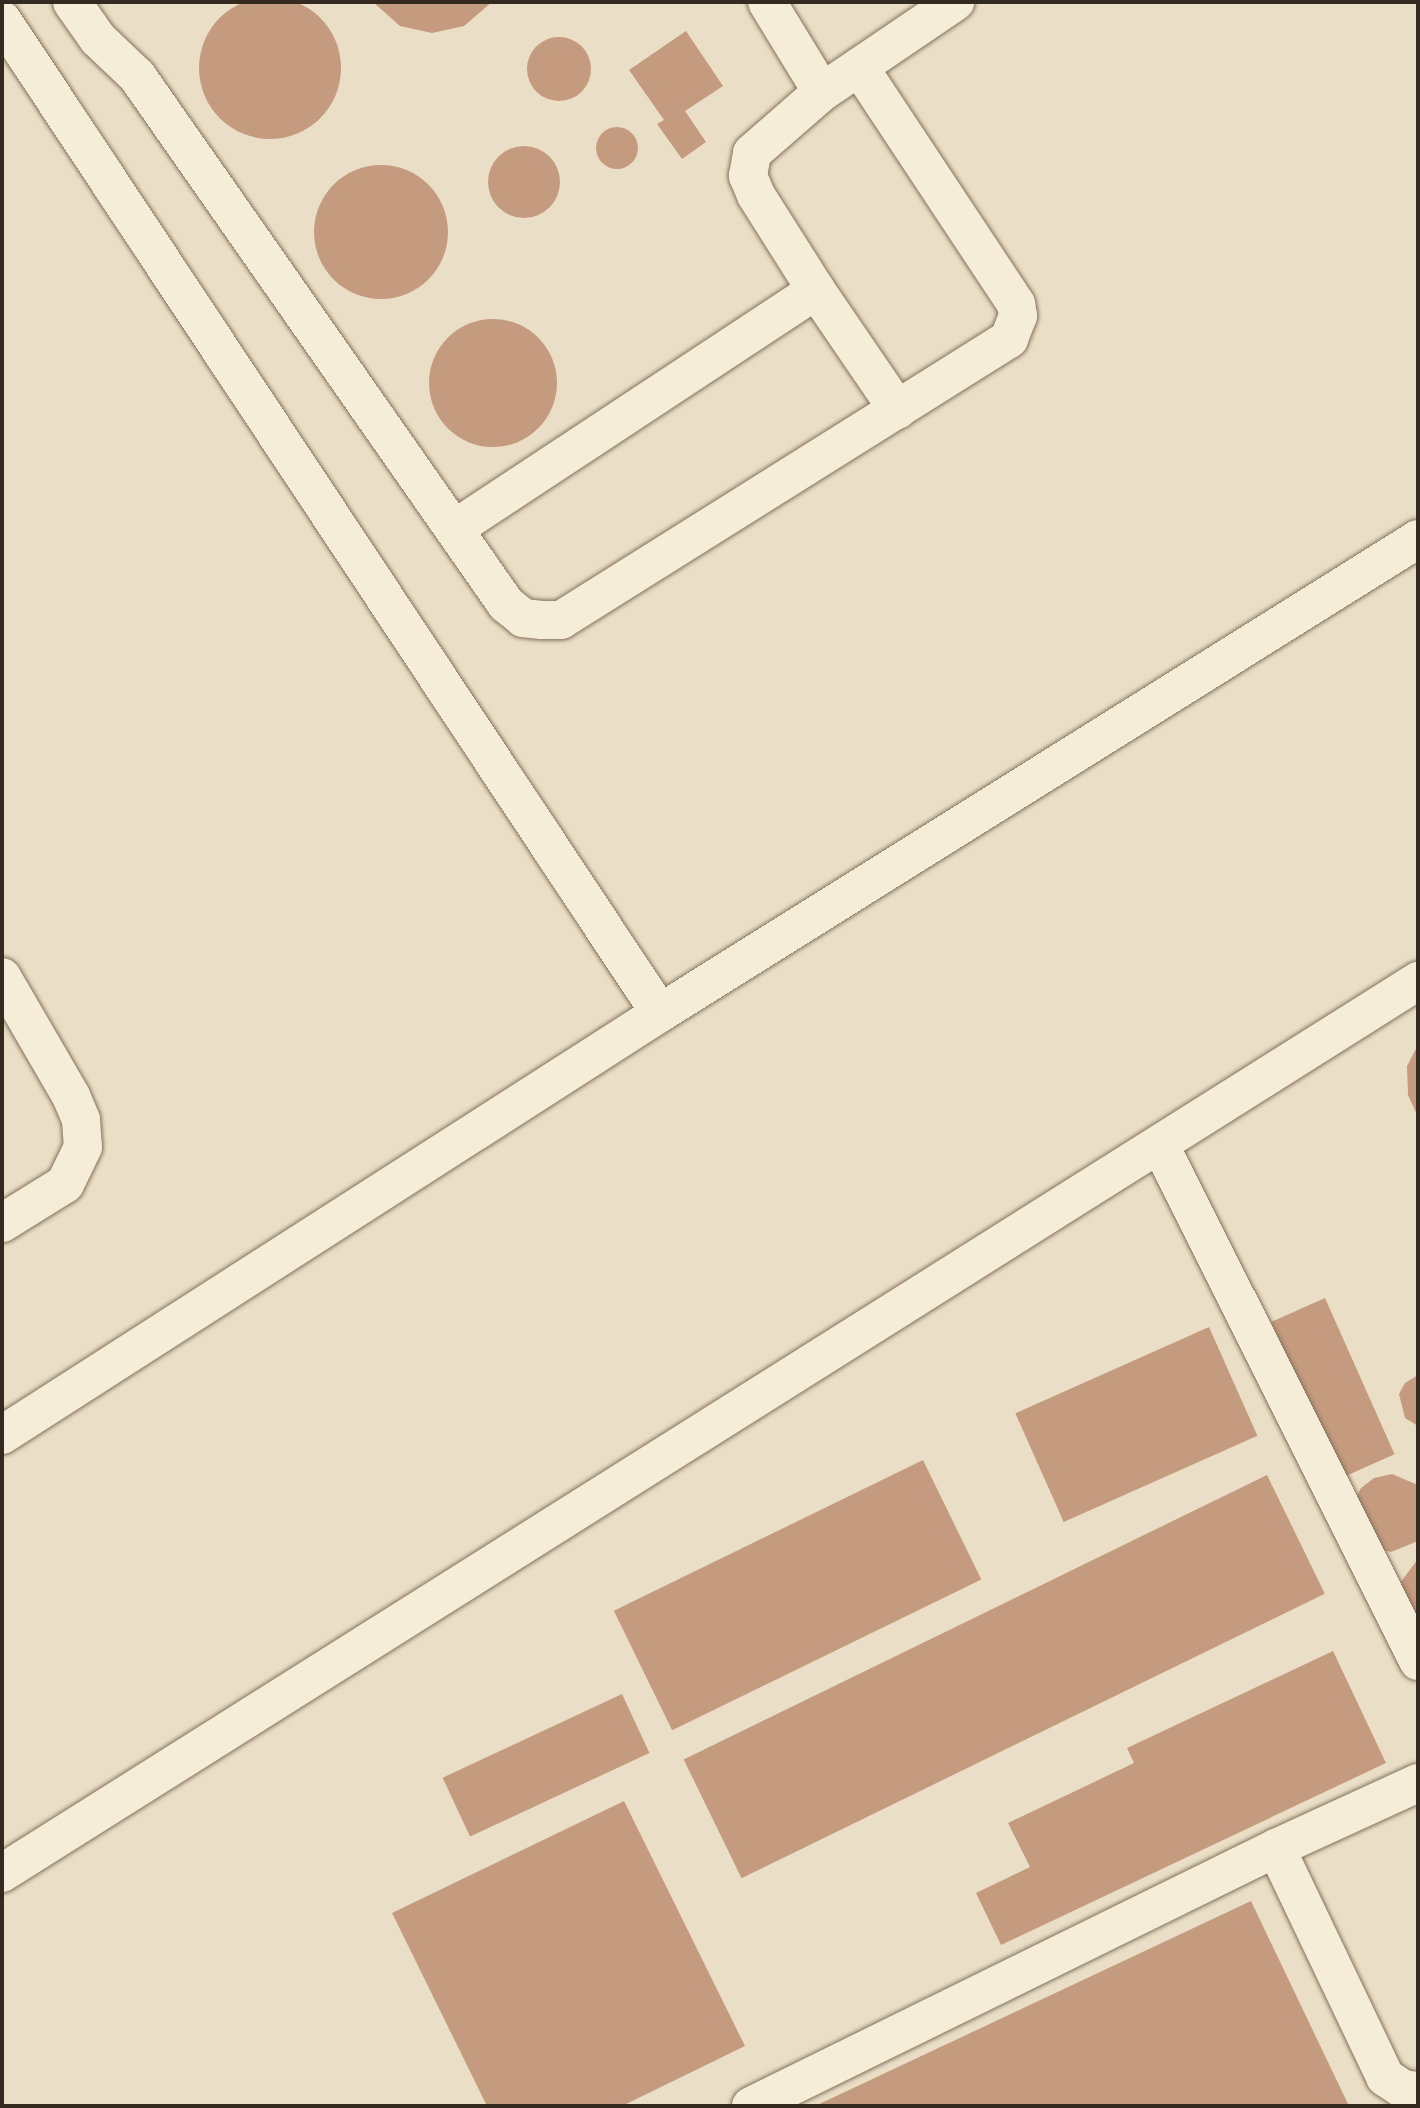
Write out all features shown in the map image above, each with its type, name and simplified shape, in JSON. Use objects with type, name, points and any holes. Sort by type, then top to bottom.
[{"type":"street","points":[[72,2],[98,39],[137,76],[512,611],[523,618],[561,620],[1002,345],[1018,316],[1017,304],[859,67]]},
{"type":"street","points":[[767,2],[822,92]]},
{"type":"street","points":[[898,410],[755,195],[748,176],[752,153],[822,92],[859,67],[934,8]]},
{"type":"street","points":[[2,20],[660,1013]]},
{"type":"street","points":[[454,529],[816,290]]},
{"type":"street","points":[[2,1435],[660,1013],[1418,539]]},
{"type":"street","points":[[2,977],[71,1096],[81,1120],[83,1147],[65,1184],[2,1223]]},
{"type":"street","points":[[2,1873],[1418,981]]},
{"type":"street","points":[[1160,1144],[1418,1661]]},
{"type":"street","points":[[751,2106],[1276,1848],[1418,1783]]},
{"type":"street","points":[[1276,1848],[1385,2077],[1403,2089],[1418,2091]]},
{"type":"building","points":[[270,-3],[297,2],[320,18],[336,41],[341,68],[336,95],[320,118],[297,134],[270,139],[243,134],[220,118],[204,95],[199,68],[204,41],[220,18],[243,2]]},
{"type":"building","points":[[373,2],[492,2],[464,26],[432,33],[400,26]]},
{"type":"building","points":[[686,31],[723,86],[685,111],[706,142],[682,159],[657,124],[664,120],[629,70]]},
{"type":"building","points":[[559,37],[577,43],[585,51],[591,69],[585,87],[577,95],[559,101],[541,95],[533,87],[527,69],[533,51],[541,43]]},
{"type":"building","points":[[617,127],[632,133],[638,148],[632,163],[617,169],[602,163],[596,148],[602,133]]},
{"type":"building","points":[[531,146],[550,156],[558,168],[558,196],[550,208],[538,216],[517,218],[498,208],[490,196],[488,175],[498,156],[510,148]]},
{"type":"building","points":[[381,165],[407,170],[428,185],[443,206],[448,232],[443,258],[428,279],[407,294],[381,299],[355,294],[334,279],[319,258],[314,232],[319,206],[334,185],[355,170]]},
{"type":"building","points":[[493,319],[517,324],[538,338],[552,359],[557,383],[552,407],[538,428],[517,442],[493,447],[469,442],[448,428],[434,407],[429,383],[434,359],[448,338],[469,324]]},
{"type":"building","points":[[1418,1045],[1418,1117],[1408,1095],[1407,1066]]},
{"type":"building","points":[[1325,1298],[1395,1454],[1341,1478],[1271,1322]]},
{"type":"building","points":[[1209,1327],[1257,1436],[1064,1522],[1015,1413]]},
{"type":"building","points":[[1418,1375],[1418,1426],[1405,1418],[1399,1394],[1405,1383]]},
{"type":"building","points":[[923,1460],[981,1580],[672,1730],[614,1611]]},
{"type":"building","points":[[1392,1474],[1418,1485],[1418,1541],[1391,1552],[1375,1548],[1353,1504],[1361,1488],[1374,1478]]},
{"type":"building","points":[[1267,1475],[1325,1594],[742,1878],[684,1760]]},
{"type":"building","points":[[1418,1559],[1418,1626],[1400,1583]]},
{"type":"building","points":[[1333,1651],[1386,1763],[1001,1945],[976,1893],[1030,1867],[1008,1823],[1134,1763],[1127,1748]]},
{"type":"building","points":[[622,1694],[649,1753],[470,1837],[443,1778]]},
{"type":"building","points":[[624,1801],[745,2046],[622,2106],[487,2106],[392,1913]]},
{"type":"building","points":[[1251,1901],[1349,2106],[815,2106]]}]
